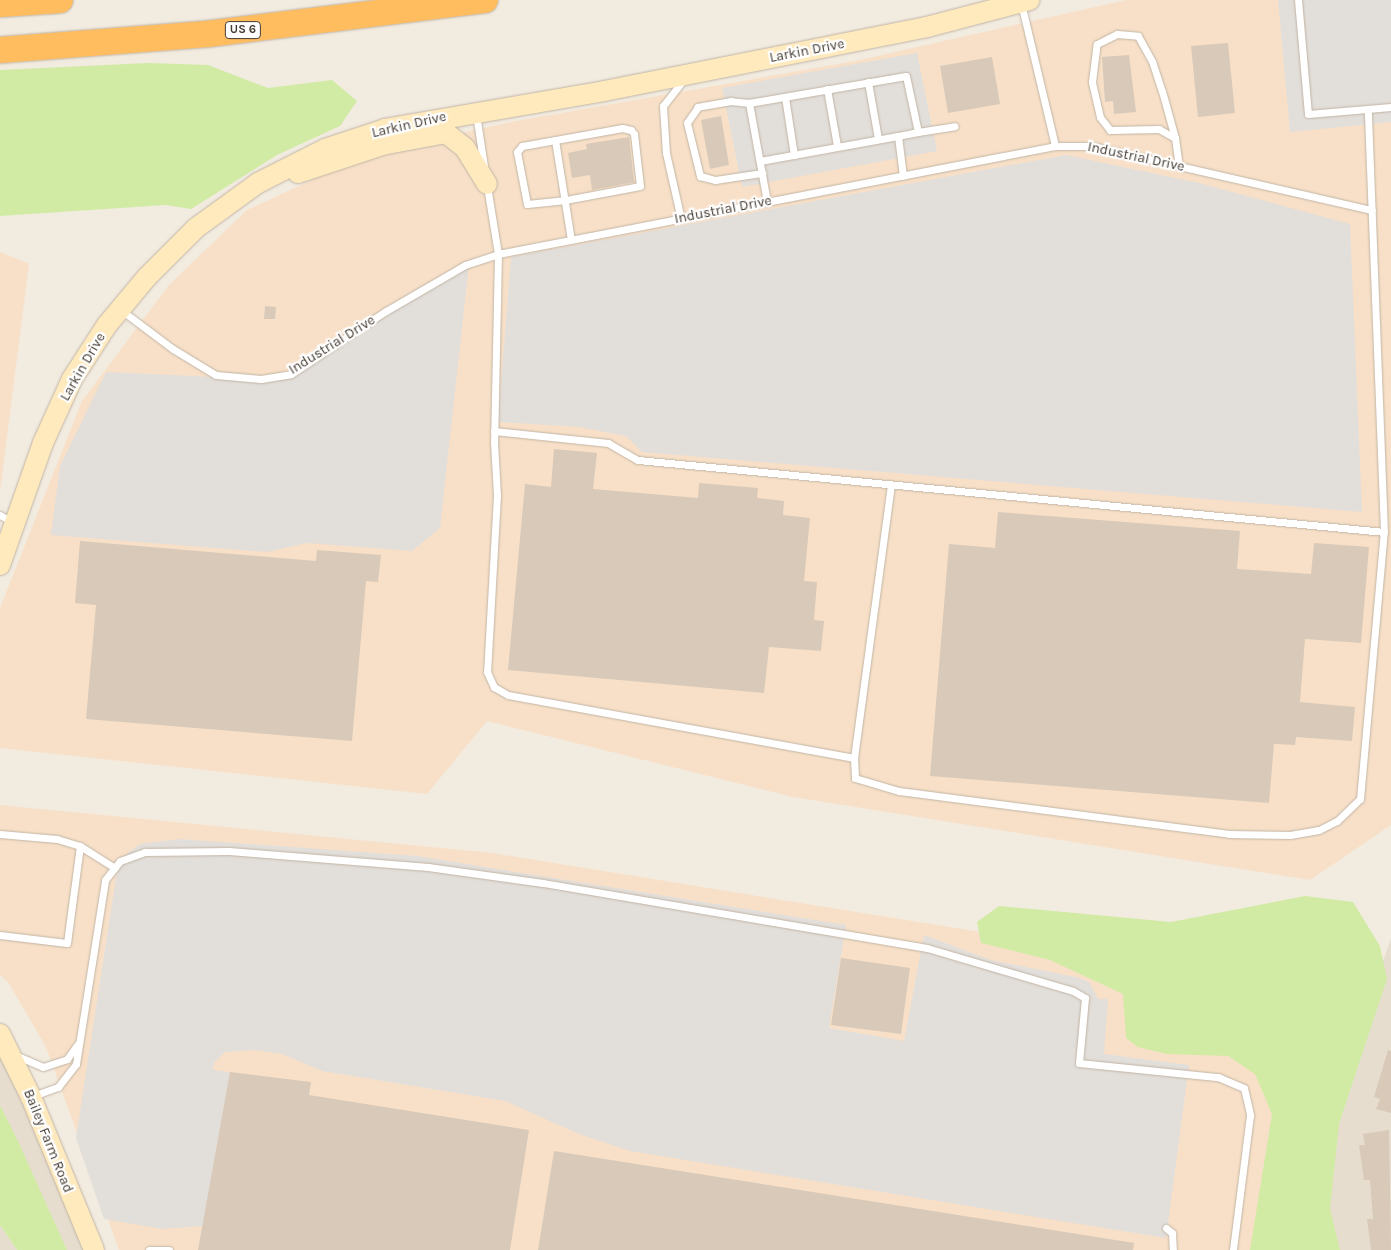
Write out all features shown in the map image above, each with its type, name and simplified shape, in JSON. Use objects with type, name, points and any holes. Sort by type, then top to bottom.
[{"type":"highway","points":[[0,4],[60,0]]},
{"type":"highway","name":"US 6","points":[[0,50],[207,34],[485,0]]},
{"type":"street","name":"Larkin Drive","points":[[0,564],[7,519],[72,379],[120,309],[147,276],[196,228],[232,199],[285,169],[349,140],[475,112],[696,73],[927,27],[1026,1]]},
{"type":"street","points":[[285,169],[294,175],[382,145],[446,133],[465,148],[487,184]]},
{"type":"street","name":"Bailey Farm Road","points":[[0,1034],[31,1098],[94,1250]]},
{"type":"lane","points":[[1298,0],[1308,114],[1391,107]]},
{"type":"lane","points":[[1026,1],[1055,146]]},
{"type":"lane","points":[[1175,138],[1159,129],[1110,130],[1100,117],[1092,82],[1097,44],[1117,34],[1138,36],[1152,61],[1175,138],[1179,166]]},
{"type":"lane","points":[[681,219],[666,153],[663,106],[675,87],[696,73]]},
{"type":"lane","points":[[762,173],[715,180],[700,176],[687,123],[698,106],[731,101],[749,104],[906,76],[918,132]]},
{"type":"lane","points":[[868,82],[878,139]]},
{"type":"lane","points":[[827,90],[837,146]]},
{"type":"lane","points":[[785,97],[794,154]]},
{"type":"lane","points":[[749,104],[767,202]]},
{"type":"lane","points":[[891,485],[854,758],[855,778],[899,791],[1229,834],[1290,835],[1319,830],[1337,821],[1360,799],[1384,532],[1368,109]]},
{"type":"lane","points":[[475,112],[498,254],[494,431],[497,495],[487,672],[494,687],[508,694],[854,758]]},
{"type":"lane","points":[[760,161],[955,126]]},
{"type":"lane","points":[[622,128],[631,130],[634,134],[640,186],[531,205],[525,200],[518,149],[555,140],[622,128]]},
{"type":"lane","points":[[898,136],[903,176]]},
{"type":"lane","points":[[555,140],[571,240]]},
{"type":"lane","name":"Industrial Drive","points":[[120,309],[173,349],[216,375],[261,379],[291,374],[386,311],[465,265],[498,254],[1055,146],[1092,146],[1372,210]]},
{"type":"lane","points":[[494,431],[608,443],[638,460],[1384,532]]},
{"type":"lane","points":[[0,834],[56,839],[80,846],[115,868]]},
{"type":"lane","points":[[0,935],[67,943],[80,846]]},
{"type":"lane","points":[[31,1098],[58,1087],[76,1064],[105,880],[120,861],[145,852],[229,851],[428,867],[553,885],[927,948],[1073,991],[1085,998],[1079,1063],[1218,1078],[1244,1088],[1250,1115],[1233,1250]]},
{"type":"lane","points":[[9,1052],[43,1068],[67,1059],[80,1042]]},
{"type":"lane","points":[[1166,1228],[1175,1240],[1173,1250]]},
{"type":"lane","points":[[149,1250],[169,1250]]},
{"type":"shaded area","points":[[1126,0],[1391,0],[1391,825],[1310,880],[793,797],[487,721],[427,794],[0,748],[0,608],[82,401],[169,285],[247,210],[368,154],[511,122],[855,61]]},
{"type":"shaded area","points":[[1278,0],[1391,0],[1391,122],[1290,132]]},
{"type":"shaded area","points":[[917,53],[937,151],[742,187],[722,88]]},
{"type":"shaded area","points":[[1066,155],[1199,183],[1350,224],[1362,512],[642,452],[626,436],[579,427],[498,422],[511,257]]},
{"type":"shaded area","points":[[0,252],[29,264],[0,492]]},
{"type":"shaded area","points":[[469,264],[440,528],[412,551],[307,543],[267,552],[51,535],[60,466],[106,372],[261,379],[291,374]]},
{"type":"shaded area","points":[[0,805],[492,853],[1315,986],[1271,1250],[119,1250],[46,1047],[8,982],[0,975]]},
{"type":"shaded area","points":[[179,839],[417,856],[846,925],[829,1028],[904,1041],[924,935],[991,960],[1080,978],[1090,983],[1098,999],[1108,999],[1104,1054],[1189,1065],[1166,1238],[630,1151],[579,1134],[505,1101],[322,1071],[282,1054],[255,1050],[225,1052],[214,1063],[213,1070],[230,1072],[203,1226],[162,1229],[104,1219],[76,1138],[117,871],[125,855],[140,844]]},
{"type":"shaded area","points":[[1391,938],[1391,1250],[1284,1250]]},
{"type":"shaded area","points":[[0,1034],[94,1250],[67,1250],[0,1105]]},
{"type":"shaded area","points":[[0,1225],[17,1250],[0,1250]]},
{"type":"green space","points":[[148,63],[208,65],[268,88],[332,80],[357,101],[340,126],[277,155],[191,209],[166,205],[0,216],[0,70]]},
{"type":"green space","points":[[1305,896],[1353,902],[1380,946],[1387,979],[1339,1124],[1330,1209],[1340,1250],[1250,1250],[1272,1114],[1255,1074],[1228,1056],[1167,1054],[1138,1047],[1126,1038],[1123,994],[1050,960],[981,943],[977,922],[999,906],[1171,922]]},
{"type":"green space","points":[[0,1105],[67,1250],[17,1250],[0,1225]]},
{"type":"building","points":[[1228,43],[1235,113],[1198,117],[1191,46]]},
{"type":"building","points":[[1129,55],[1136,112],[1114,114],[1113,101],[1105,102],[1102,57]]},
{"type":"building","points":[[992,57],[1000,104],[948,113],[940,66]]},
{"type":"building","points":[[721,116],[729,165],[710,169],[701,120]]},
{"type":"building","points":[[629,137],[634,182],[592,190],[590,175],[572,178],[568,153],[587,149],[586,144]]},
{"type":"building","points":[[265,306],[276,307],[275,319],[264,319]]},
{"type":"building","points":[[554,449],[597,453],[593,489],[698,498],[699,483],[758,488],[757,498],[784,501],[783,515],[810,518],[804,581],[817,582],[814,620],[824,621],[821,651],[769,647],[764,693],[508,670],[525,484],[551,487]]},
{"type":"building","points":[[998,512],[1240,531],[1237,569],[1311,574],[1314,543],[1369,547],[1361,643],[1305,639],[1300,702],[1355,707],[1352,741],[1296,737],[1295,745],[1274,744],[1269,803],[930,776],[949,544],[995,548]]},
{"type":"building","points":[[80,541],[316,561],[317,550],[381,555],[378,582],[366,581],[352,741],[86,719],[96,605],[75,603]]},
{"type":"building","points":[[841,958],[910,968],[901,1034],[831,1025]]},
{"type":"building","points":[[1388,1050],[1391,1051],[1391,1113],[1376,1109],[1380,1099],[1374,1097]]},
{"type":"building","points":[[230,1072],[311,1082],[309,1095],[529,1130],[510,1250],[198,1250]]},
{"type":"building","points":[[1389,1130],[1391,1250],[1371,1250],[1367,1219],[1373,1219],[1370,1180],[1364,1180],[1359,1145],[1365,1145],[1363,1134]]},
{"type":"building","points":[[554,1151],[1134,1243],[1133,1250],[538,1250]]}]
